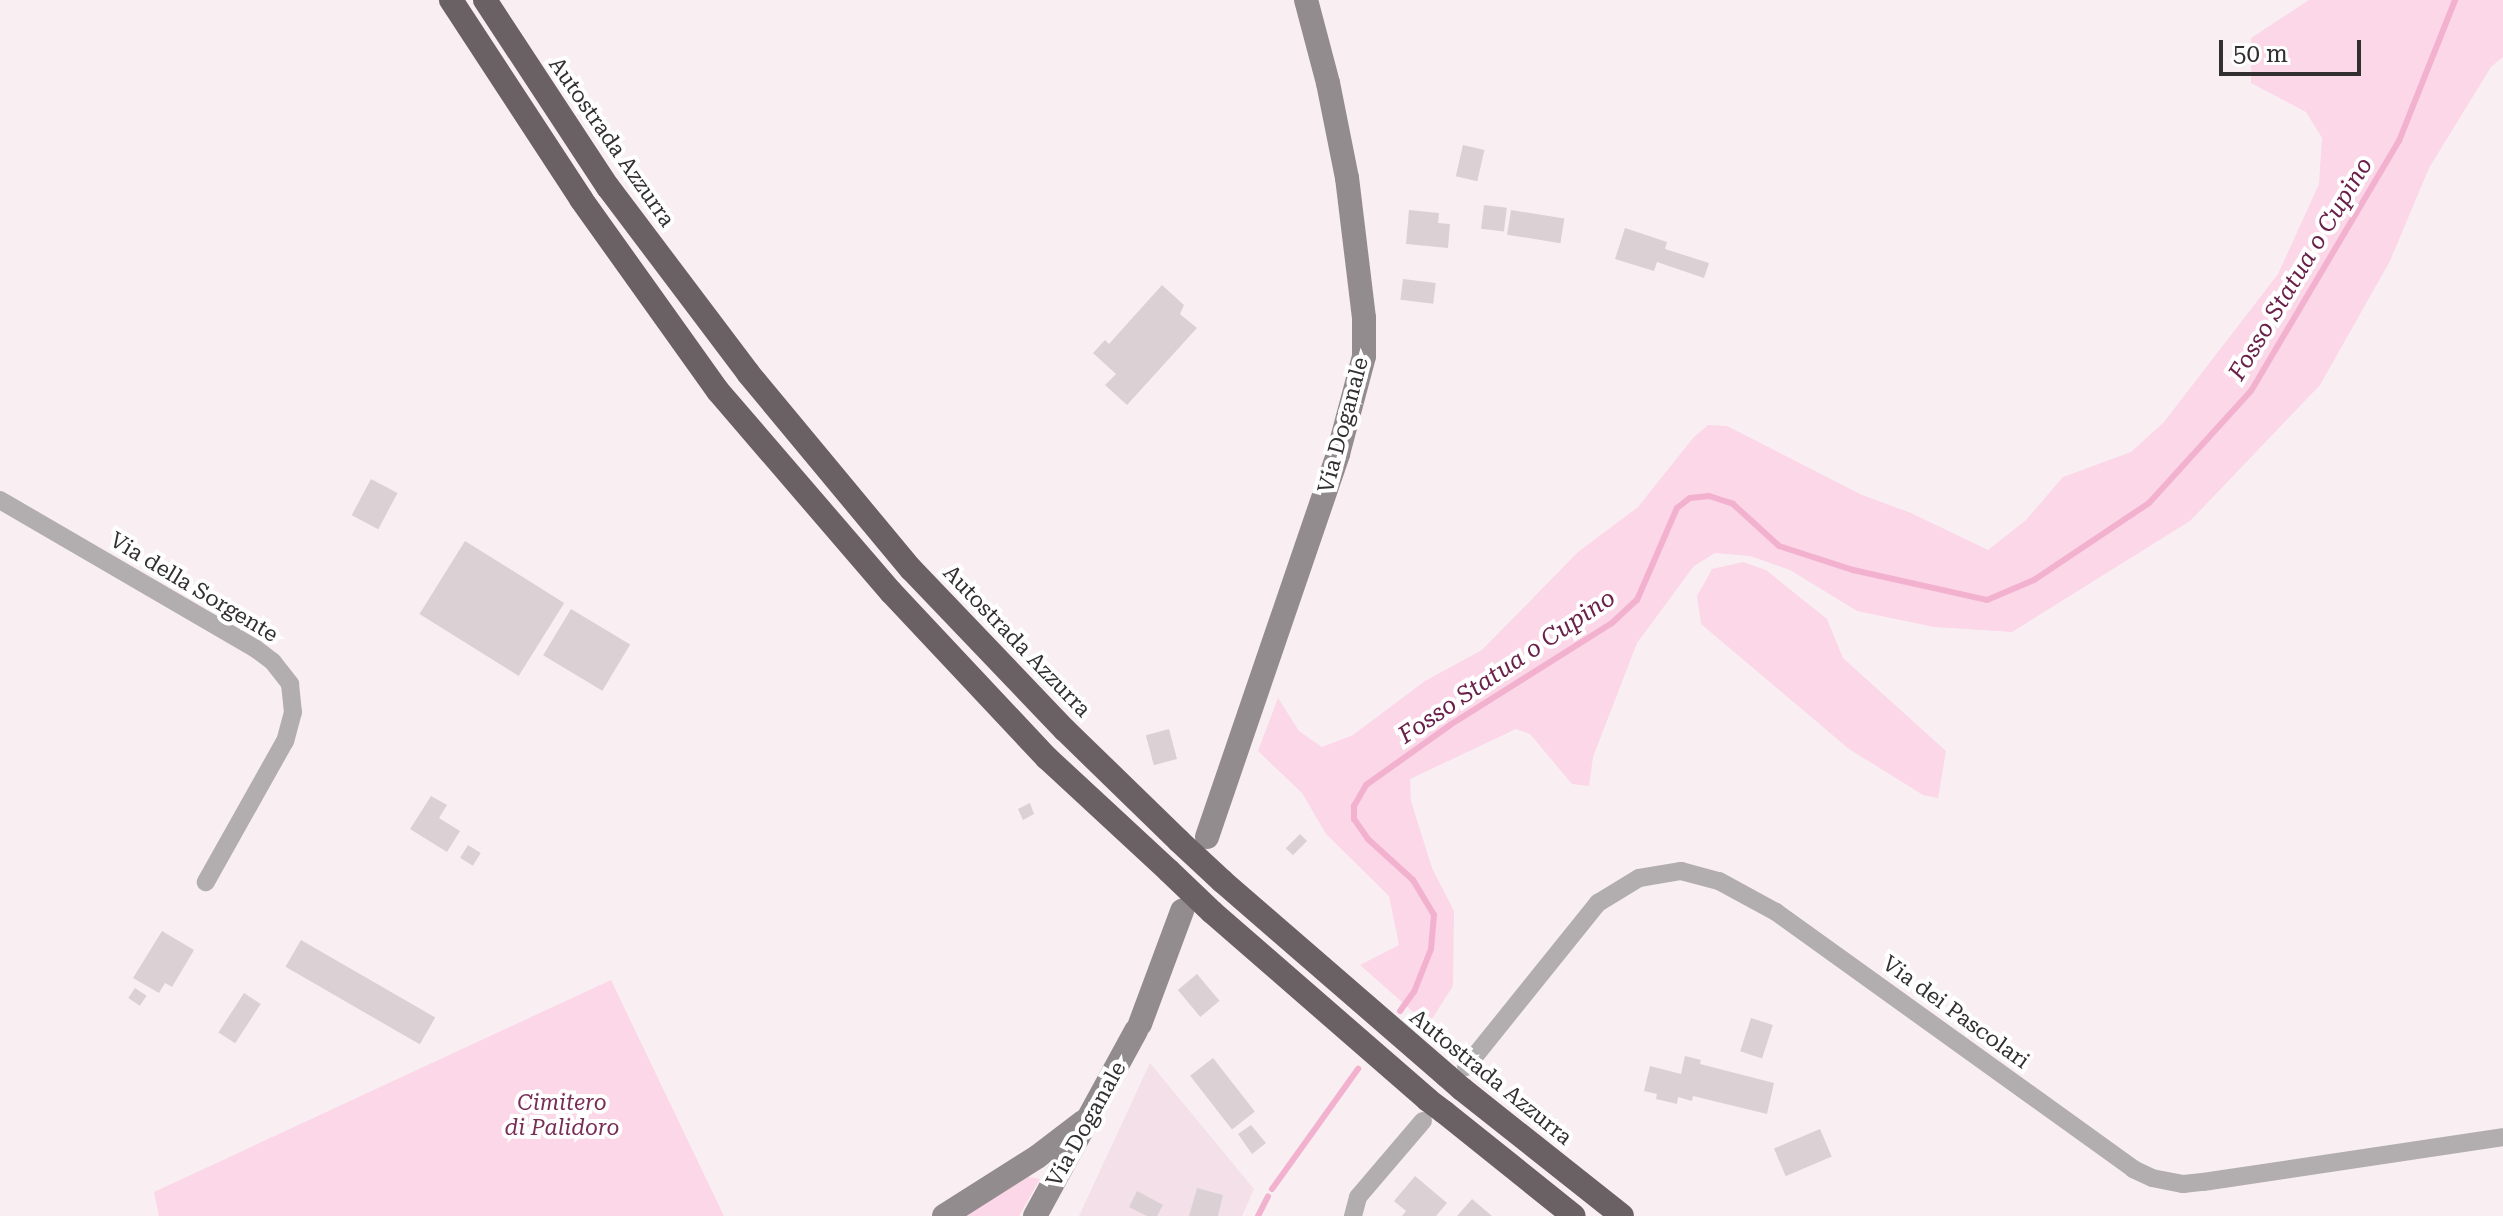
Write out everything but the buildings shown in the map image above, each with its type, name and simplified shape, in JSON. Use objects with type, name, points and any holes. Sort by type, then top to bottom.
[{"type":"highway","points":[[451,0],[606,236],[718,391],[891,592],[1037,747],[1212,912],[1427,1105],[1574,1216]]},
{"type":"highway","name":"Autostrada Azzurra","points":[[485,0],[608,187],[748,373],[911,569],[1065,730],[1222,881],[1339,985],[1622,1216]]},
{"type":"main road","name":"Via Doganale","points":[[1207,837],[1338,454],[1364,356],[1364,318],[1347,178],[1328,83],[1306,0]]},
{"type":"main road","name":"Via Doganale","points":[[1040,1212],[1138,1027],[1182,911]]},
{"type":"main road","points":[[944,1216],[1037,1157],[1091,1116]]},
{"type":"street","name":"Via della Sorgente","points":[[0,500],[256,649],[273,662],[290,684],[293,712],[285,741],[206,882]]},
{"type":"street","name":"Via dei Pascolari","points":[[1451,1074],[1598,903],[1639,878],[1681,871],[1719,881],[1776,912],[2133,1169],[2152,1178],[2183,1184],[2203,1182],[2503,1137]]},
{"type":"street","points":[[1353,1216],[1358,1197],[1427,1105]]},
{"type":"shaded area","points":[[1150,1063],[1254,1189],[1242,1216],[1079,1216]]},
{"type":"green space","points":[[2309,0],[2503,0],[2503,57],[2491,67],[2429,168],[2390,261],[2320,385],[2190,521],[2012,632],[1934,627],[1857,611],[1790,570],[1750,556],[1715,553],[1694,566],[1637,643],[1593,757],[1589,786],[1572,784],[1530,734],[1516,729],[1410,779],[1411,801],[1432,868],[1454,911],[1453,986],[1428,1025],[1360,965],[1399,945],[1389,896],[1326,834],[1302,793],[1258,751],[1278,698],[1299,731],[1322,747],[1353,735],[1425,681],[1482,650],[1578,552],[1638,507],[1693,438],[1708,425],[1727,426],[1862,495],[1911,513],[1988,550],[2026,520],[2063,477],[2131,452],[2164,422],[2278,274],[2319,184],[2322,138],[2306,112],[2251,83],[2251,38]]},
{"type":"green space","points":[[1743,562],[1766,570],[1827,619],[1843,658],[1946,751],[1938,798],[1923,795],[1849,749],[1701,624],[1697,596],[1712,569]]},
{"type":"green space","name":"Cimitero di Palidoro","points":[[611,980],[724,1216],[159,1216],[154,1192]]},
{"type":"green space","points":[[1024,1176],[1040,1179],[1019,1216],[961,1216]]},
{"type":"waterway","name":"Fosso Statua o Cupino","points":[[1400,1011],[1414,992],[1431,949],[1434,915],[1413,880],[1368,839],[1354,819],[1354,806],[1366,785],[1450,725],[1612,623],[1637,600],[1677,508],[1690,498],[1709,496],[1733,504],[1779,546],[1853,570],[1987,600],[2034,580],[2149,503],[2251,391],[2399,141],[2455,0]]},
{"type":"waterway","name":"Fosso Statua o Cupino","points":[[1272,1189],[1358,1069]]},
{"type":"waterway","name":"Fosso Statua o Cupino","points":[[1258,1216],[1268,1196]]}]
